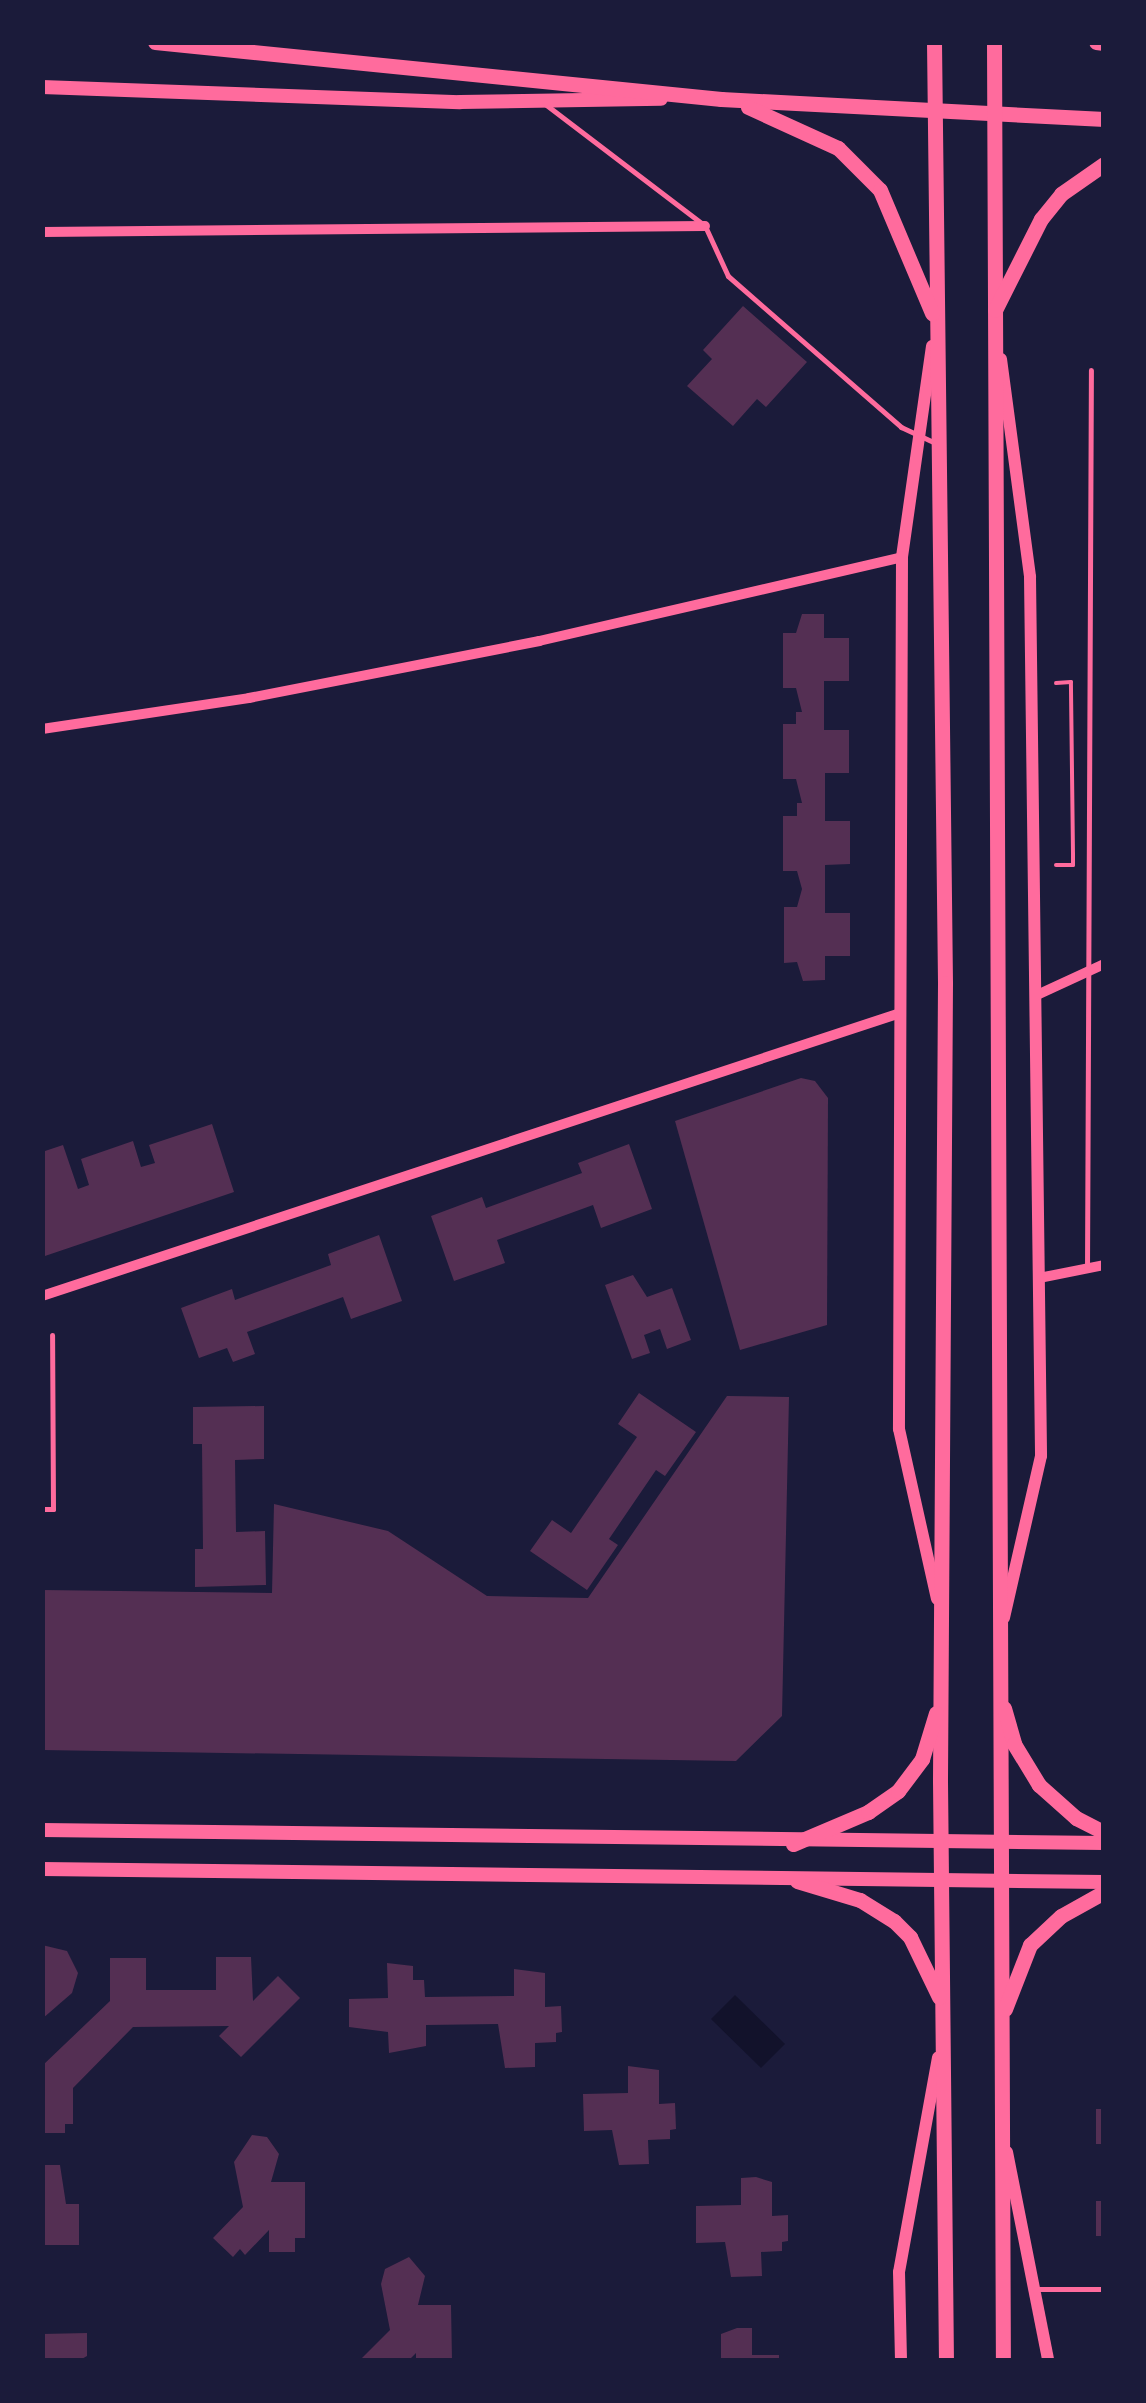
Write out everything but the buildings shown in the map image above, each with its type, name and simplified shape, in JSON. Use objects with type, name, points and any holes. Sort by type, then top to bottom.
[{"type":"main road","points":[[155,42],[720,99],[1104,118]]},
{"type":"main road","points":[[934,42],[945,983],[941,1884],[946,2360]]},
{"type":"main road","points":[[994,42],[990,113],[1003,2360]]},
{"type":"main road","points":[[1096,42],[1104,43]]},
{"type":"main road","points":[[42,86],[460,102],[720,99],[779,116],[838,148],[860,168],[898,222],[936,324]]},
{"type":"main road","points":[[993,314],[1040,219],[1061,194],[1104,164]]},
{"type":"main road","points":[[998,1684],[1025,1768],[1056,1803],[1104,1832]]},
{"type":"main road","points":[[793,1844],[868,1812],[898,1791],[922,1759],[942,1694]]},
{"type":"main road","points":[[42,1830],[941,1846],[1104,1843]]},
{"type":"main road","points":[[42,1869],[999,1885],[1104,1882]]},
{"type":"main road","points":[[797,1882],[860,1900],[894,1922],[910,1938],[942,2004]]},
{"type":"main road","points":[[1000,2027],[1030,1945],[1060,1916],[1104,1892]]},
{"type":"street","points":[[42,232],[705,226]]},
{"type":"street","points":[[993,314],[1030,577],[1041,1456],[998,1645]]},
{"type":"street","points":[[936,324],[902,557],[899,1429],[942,1622]]},
{"type":"street","points":[[42,729],[249,698],[539,641],[902,557]]},
{"type":"street","points":[[1037,995],[1104,964]]},
{"type":"street","points":[[42,1296],[900,1014]]},
{"type":"street","points":[[1039,1278],[1088,1272],[1104,1265]]},
{"type":"street","points":[[900,2360],[900,2272],[943,2030]]},
{"type":"street","points":[[1001,2122],[1048,2360]]},
{"type":"lane","points":[[538,99],[705,226],[728,276],[918,438],[938,444]]},
{"type":"lane","points":[[1088,1272],[1090,370]]},
{"type":"lane","points":[[42,1508],[52,1508],[52,1335]]},
{"type":"lane","points":[[1035,2289],[1104,2289]]},
{"type":"path","points":[[1056,682],[1071,682],[1073,854],[1073,865],[1056,865]]},
{"type":"shaded area","points":[[735,1995],[785,2044],[761,2068],[711,2019]]}]
